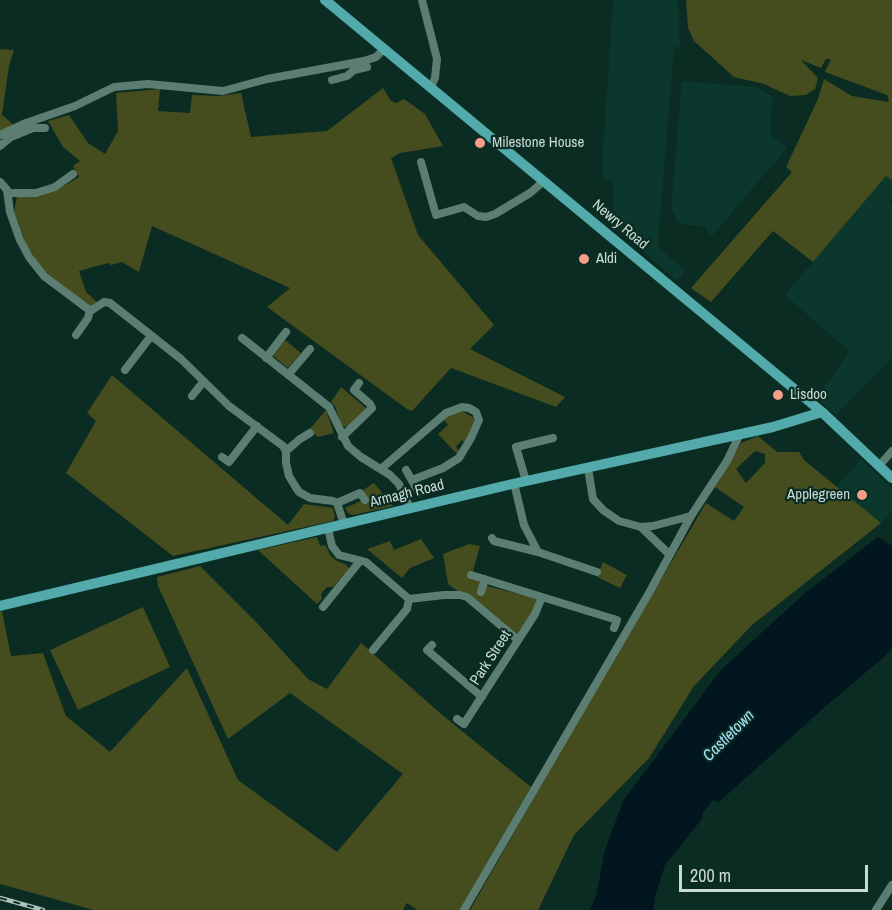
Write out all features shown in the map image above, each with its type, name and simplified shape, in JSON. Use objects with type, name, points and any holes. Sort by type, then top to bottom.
[{"type":"main road","name":"Newry Road","points":[[325,0],[822,412],[892,478]]},
{"type":"main road","name":"Armagh Road","points":[[0,606],[520,482],[740,434],[812,417],[822,412]]},
{"type":"street","points":[[422,0],[437,59],[435,78],[431,87]]},
{"type":"street","points":[[0,135],[26,123],[75,106],[114,87],[148,84],[223,91],[376,57],[384,49]]},
{"type":"street","points":[[339,65],[336,79],[347,76],[354,70],[367,68]]},
{"type":"street","points":[[0,146],[11,137],[33,128],[45,128]]},
{"type":"street","points":[[421,162],[436,215],[464,207],[478,216],[486,217],[530,193],[544,181]]},
{"type":"street","points":[[8,193],[36,193],[54,187],[73,174]]},
{"type":"street","points":[[0,182],[8,193],[14,225],[29,257],[44,276],[90,310]]},
{"type":"street","points":[[76,335],[88,318],[90,310],[100,304],[110,303],[181,359],[229,406],[284,446],[289,476],[299,492],[310,498],[337,503],[360,493],[365,500]]},
{"type":"street","points":[[266,357],[286,332]]},
{"type":"street","points":[[124,370],[151,336]]},
{"type":"street","points":[[242,338],[329,407],[348,446],[362,458],[382,468],[399,484],[410,508]]},
{"type":"street","points":[[288,375],[310,349]]},
{"type":"street","points":[[192,396],[203,382]]},
{"type":"street","points":[[342,437],[372,408],[354,390],[359,383]]},
{"type":"street","points":[[382,468],[446,413],[462,407],[476,412],[479,420],[459,458],[443,468],[412,480]]},
{"type":"street","points":[[222,457],[229,462],[257,426]]},
{"type":"street","points":[[286,451],[310,433]]},
{"type":"street","points":[[464,910],[740,434]]},
{"type":"street","points":[[538,552],[525,525],[516,447],[553,438]]},
{"type":"street","points":[[879,466],[892,451]]},
{"type":"street","points":[[588,468],[591,491],[596,504],[610,516],[641,527],[665,525],[691,516]]},
{"type":"street","points":[[406,470],[419,493]]},
{"type":"street","points":[[337,503],[344,524]]},
{"type":"street","points":[[641,527],[670,555]]},
{"type":"street","points":[[328,528],[332,546],[339,555],[366,562],[409,599],[444,595],[467,597],[518,640]]},
{"type":"street","points":[[492,538],[494,541],[538,552],[594,571],[596,561]]},
{"type":"street","points":[[323,607],[329,593],[360,561]]},
{"type":"street","points":[[471,575],[617,620],[614,628]]},
{"type":"street","points":[[482,592],[485,579]]},
{"type":"street","name":"Park Street","points":[[458,720],[464,724],[535,614],[542,597]]},
{"type":"street","points":[[373,650],[407,609],[409,599]]},
{"type":"street","points":[[432,645],[427,650],[482,697]]},
{"type":"street","points":[[876,910],[892,885]]},
{"type":"shaded area","points":[[613,0],[678,0],[680,47],[674,47],[658,242],[661,250],[685,270],[676,280],[609,222],[614,204],[612,180],[603,178],[603,151]]},
{"type":"shaded area","points":[[686,0],[892,0],[892,180],[886,176],[813,262],[773,231],[711,302],[691,288],[792,172],[786,167],[818,99],[824,79],[852,96],[889,102],[887,95],[825,72],[831,59],[826,59],[821,68],[801,60],[818,78],[815,89],[806,95],[790,96],[764,84],[734,77],[694,41],[688,28]]},
{"type":"shaded area","points":[[0,49],[14,50],[9,66],[2,115],[14,125],[0,131]]},
{"type":"shaded area","points":[[682,81],[757,87],[772,96],[771,136],[787,148],[711,237],[705,226],[678,222],[671,209]]},
{"type":"shaded area","points":[[383,88],[391,101],[396,103],[404,99],[425,114],[443,146],[400,153],[391,158],[418,235],[494,325],[470,349],[565,397],[556,407],[451,368],[412,411],[407,409],[267,307],[290,288],[152,226],[139,272],[122,262],[111,265],[108,263],[79,271],[86,292],[97,302],[90,308],[40,267],[27,246],[14,212],[17,196],[57,190],[79,177],[73,166],[80,161],[63,147],[48,121],[69,115],[88,143],[105,154],[118,131],[116,93],[160,89],[158,111],[190,113],[192,95],[219,96],[241,93],[251,137],[327,131]]},
{"type":"shaded area","points":[[887,175],[892,180],[892,199],[889,202],[892,205],[892,358],[836,415],[814,396],[831,379],[849,351],[785,295]]},
{"type":"shaded area","points":[[285,340],[301,353],[288,368],[273,356]]},
{"type":"shaded area","points":[[112,375],[288,525],[304,504],[333,508],[335,517],[333,521],[173,556],[66,473],[96,421],[87,413]]},
{"type":"shaded area","points":[[341,387],[366,408],[349,426],[345,427],[341,424],[335,406],[331,402]]},
{"type":"shaded area","points":[[326,410],[334,433],[318,437],[309,430]]},
{"type":"shaded area","points":[[462,411],[474,418],[475,424],[465,443],[462,440],[456,447],[460,452],[457,454],[438,434],[448,425],[444,420],[449,414]]},
{"type":"shaded area","points":[[758,436],[777,452],[799,452],[804,460],[881,523],[752,625],[694,686],[649,758],[574,835],[538,910],[470,910],[706,503],[734,521],[744,507],[715,487],[741,443]],"holes":[[[755,451],[765,454],[765,463],[746,483],[736,469]]]},
{"type":"shaded area","points":[[861,459],[892,488],[892,511],[881,523],[836,487]]},
{"type":"shaded area","points":[[374,483],[393,506],[354,515],[349,514],[345,508],[368,498],[363,490]]},
{"type":"shaded area","points":[[317,537],[320,546],[325,545],[331,556],[347,565],[349,569],[333,587],[327,587],[317,604],[258,550]]},
{"type":"shaded area","points":[[421,539],[434,558],[410,568],[402,578],[367,549],[390,541],[394,550]]},
{"type":"shaded area","points":[[469,544],[480,546],[471,578],[487,586],[535,598],[537,601],[537,605],[517,634],[448,584],[443,554]]},
{"type":"shaded area","points":[[603,562],[627,575],[620,588],[597,577]]},
{"type":"shaded area","points":[[200,566],[257,623],[308,679],[327,689],[361,643],[441,714],[531,787],[460,910],[417,910],[407,903],[403,910],[94,910],[0,884],[0,612],[2,611],[11,656],[43,653],[66,716],[110,752],[187,668],[238,780],[337,852],[403,774],[290,693],[228,739],[158,586],[157,577]]},
{"type":"shaded area","points":[[143,607],[170,667],[78,710],[50,650]]},
{"type":"water","name":"Castletown","points":[[878,537],[892,546],[892,648],[719,802],[713,800],[703,812],[702,819],[665,865],[653,910],[590,910],[596,897],[605,850],[623,801],[721,670],[805,593]]},
{"type":"railway","points":[[0,898],[43,910]]},
{"type":"place","name":"Milestone House","points":[[480,143]]},
{"type":"place","name":"Aldi","points":[[584,259]]},
{"type":"place","name":"Lisdoo","points":[[778,395]]},
{"type":"place","name":"Applegreen","points":[[862,495]]}]
